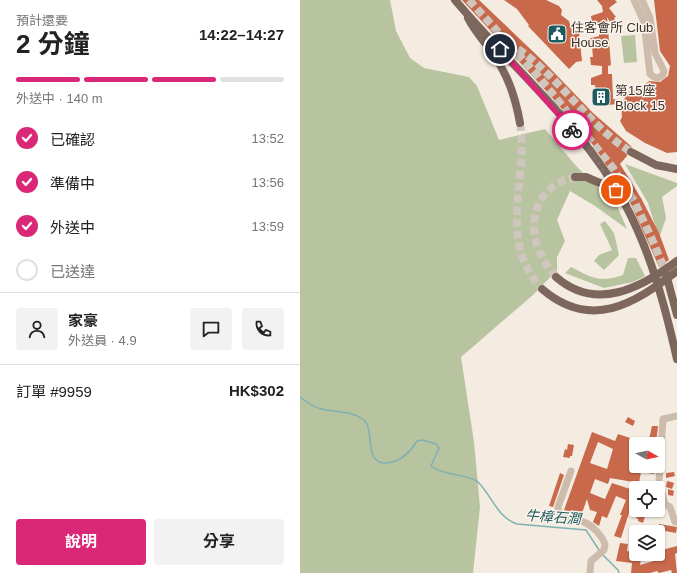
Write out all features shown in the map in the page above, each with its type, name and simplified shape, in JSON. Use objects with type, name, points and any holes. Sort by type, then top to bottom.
[{"type":"main road","points":[[454,0],[479,30],[589,149],[616,190],[641,240],[654,271],[677,359]]},
{"type":"main road","points":[[479,30],[507,76],[514,94],[520,123]]},
{"type":"main road","points":[[631,152],[656,165],[677,169]]},
{"type":"main road","points":[[575,177],[586,177],[616,190]]},
{"type":"main road","points":[[556,276],[576,290],[597,294],[610,294],[631,289],[646,282],[677,260]]},
{"type":"main road","points":[[664,268],[677,315]]},
{"type":"main road","points":[[542,289],[556,299],[571,306],[586,310],[605,310],[632,302],[677,270]]},
{"type":"street","points":[[639,1],[650,18],[655,53],[664,71],[660,78],[654,78],[650,72],[644,22],[639,1]]},
{"type":"street","points":[[675,522],[670,507],[665,504],[659,481],[663,419],[677,416]]},
{"type":"street","points":[[571,472],[558,507],[559,512],[566,517],[590,525],[599,534],[605,544],[604,550],[591,561],[590,573]]},
{"type":"green space","points":[[300,0],[390,0],[396,31],[410,58],[424,68],[469,77],[477,86],[499,140],[545,129],[577,167],[617,206],[627,229],[595,206],[570,191],[557,220],[565,241],[557,257],[557,270],[533,295],[461,357],[474,442],[480,507],[473,573],[300,573]]},
{"type":"green space","points":[[635,35],[637,62],[624,63],[621,36]]},
{"type":"green space","points":[[625,164],[677,183],[677,186],[662,197],[666,218],[659,238],[648,203]]},
{"type":"green space","points":[[605,221],[614,233],[619,255],[604,270],[594,261],[599,255],[612,250],[600,224]]},
{"type":"green space","points":[[628,258],[636,258],[645,276],[633,282],[604,288],[565,273],[571,267],[596,278],[607,279],[623,275]]},
{"type":"building","points":[[462,0],[479,0],[544,62],[593,113],[632,147],[626,149],[627,156],[620,164],[641,198],[659,233],[669,260],[659,267],[630,202],[593,145],[549,94]]},
{"type":"building","name":"住客會所 Club House","points":[[504,0],[546,0],[559,6],[562,10],[561,15],[569,21],[571,28],[576,29],[579,33],[582,61],[576,62],[569,69],[528,26],[529,25],[517,9]]},
{"type":"building","points":[[597,0],[615,0],[617,2],[609,8],[616,17],[614,18],[618,28],[615,30],[607,17],[611,65],[608,66],[608,74],[612,74],[613,99],[618,100],[618,104],[598,106],[598,104],[592,104],[592,95],[596,94],[595,85],[591,85],[591,78],[602,74],[602,66],[591,65],[590,57],[593,57],[592,46],[589,47],[588,39],[599,36],[599,33],[604,33],[604,25],[592,23],[591,16],[603,12],[602,6]]},
{"type":"building","points":[[654,0],[677,0],[677,152],[667,153],[645,143],[626,131],[620,121],[622,117],[621,104],[629,92],[640,89],[649,81],[660,82],[668,76],[670,66],[660,51]]},
{"type":"building","points":[[628,417],[635,421],[633,426],[625,422]]},
{"type":"building","points":[[652,426],[658,426],[657,437],[650,437]]},
{"type":"building","points":[[592,432],[615,441],[618,434],[629,438],[629,473],[641,473],[639,481],[629,481],[610,478],[608,484],[595,479],[590,493],[605,499],[612,483],[629,489],[629,513],[621,538],[614,536],[626,500],[616,496],[607,518],[602,516],[599,526],[593,522],[597,512],[590,510],[587,499],[581,516],[564,510]],"holes":[[[598,442],[613,449],[607,469],[590,463]]]},
{"type":"building","points":[[568,444],[574,445],[572,456],[570,456],[570,458],[563,457],[565,449],[567,450]]},
{"type":"building","points":[[674,472],[675,476],[666,478],[666,473]]},
{"type":"building","points":[[560,473],[564,475],[553,507],[549,506]]},
{"type":"building","points":[[667,481],[674,483],[672,489],[666,487]]},
{"type":"building","points":[[668,489],[674,491],[673,496],[668,495]]},
{"type":"building","points":[[645,517],[643,523],[638,521],[636,518]]},
{"type":"building","points":[[665,525],[677,527],[676,533],[665,531]]},
{"type":"building","points":[[620,543],[628,544],[627,551],[629,551],[629,561],[641,561],[640,565],[654,561],[665,561],[665,549],[677,546],[677,553],[675,554],[677,573],[672,573],[671,570],[659,573],[657,571],[650,573],[631,573],[632,563],[616,561]]},
{"type":"waterway","name":"牛樟石澗","points":[[300,397],[315,407],[324,410],[349,413],[360,417],[365,421],[368,426],[373,455],[377,460],[383,463],[400,459],[410,451],[417,441],[422,440],[436,444],[439,448],[431,466],[442,472],[474,479],[483,488],[504,516],[510,521],[517,524],[586,530],[599,550]]},
{"type":"waterway","name":"牛樟石澗","points":[[603,555],[618,570],[619,573]]},
{"type":"tunnel","points":[[469,0],[538,76],[613,168],[634,201],[664,268]]},
{"type":"tunnel","points":[[518,49],[547,74],[601,129],[631,152]]},
{"type":"tunnel","points":[[520,123],[522,145],[517,209],[517,230],[520,250],[528,270],[542,289]]},
{"type":"tunnel","points":[[556,277],[542,258],[539,251],[535,239],[535,215],[544,195],[552,187],[575,177]]},
{"type":"way so far","points":[[572,130],[589,149],[616,190]]},
{"type":"place","name":"住客會所 Club House","points":[[557,34]]},
{"type":"place","name":"第15座 Block 15","points":[[601,97]]},
{"type":"route","points":[[500,49],[572,130]]}]
